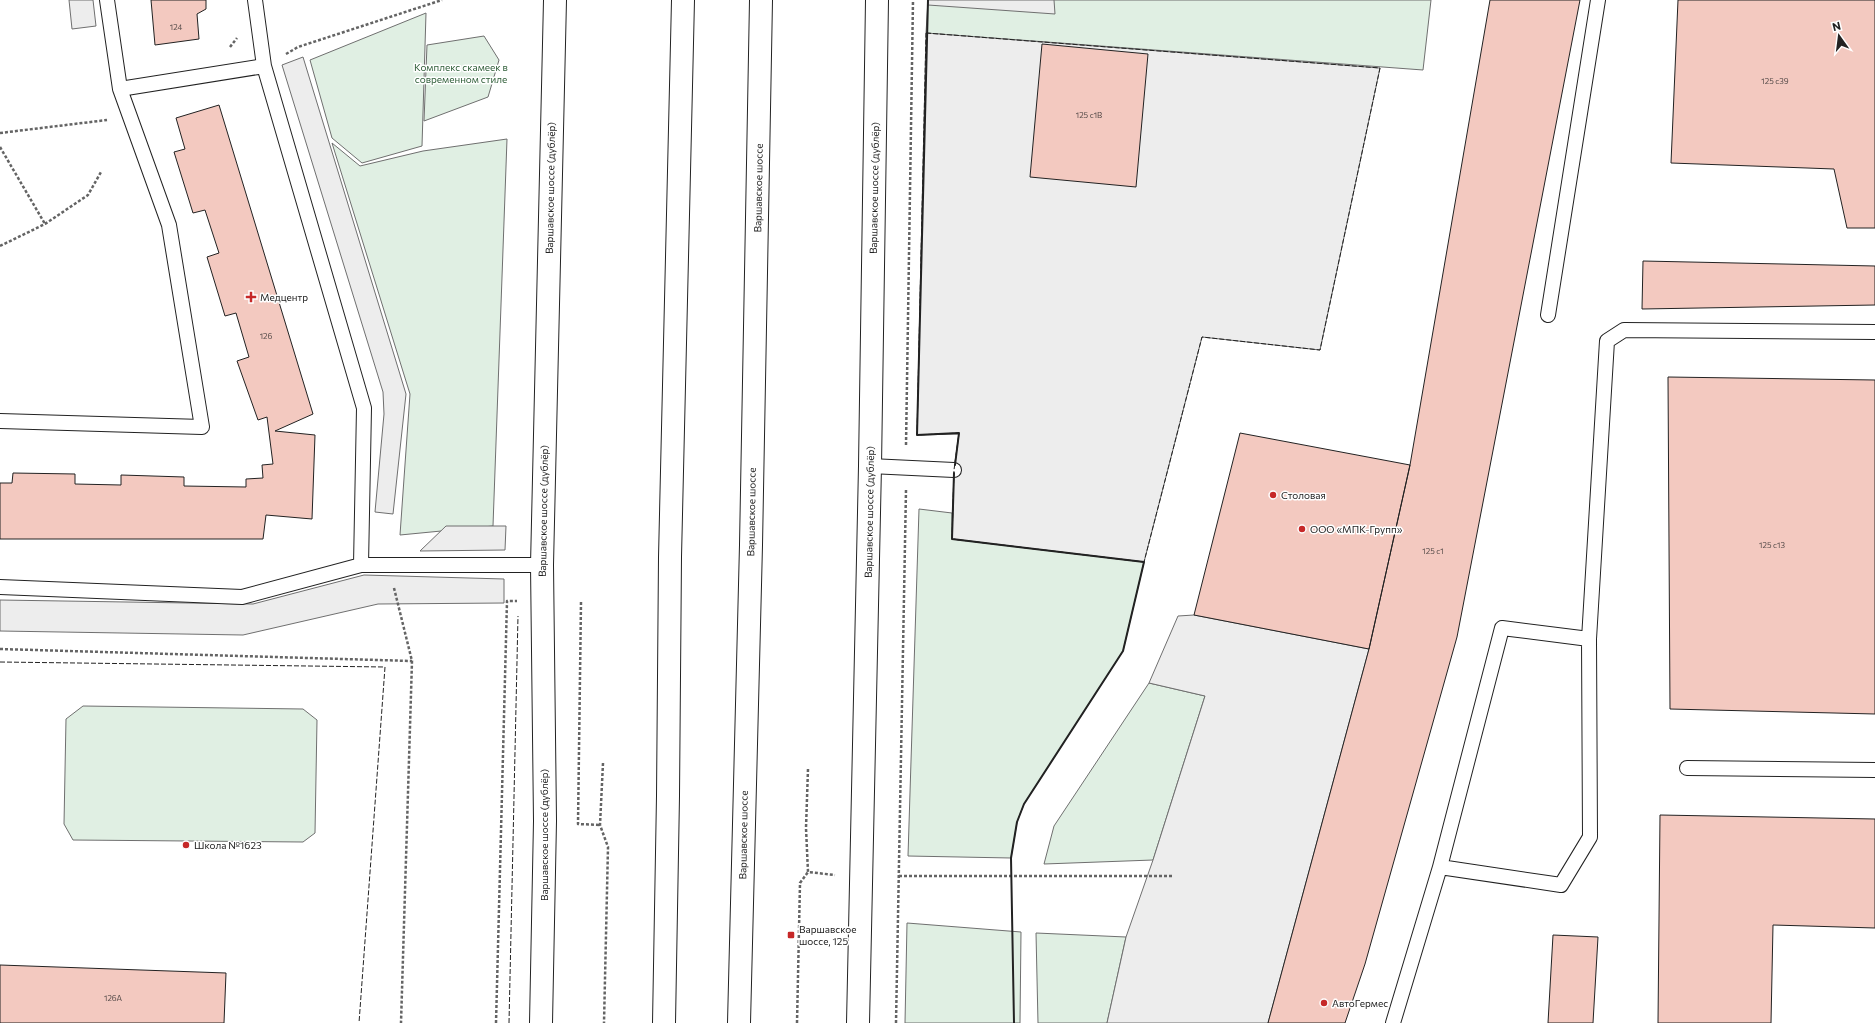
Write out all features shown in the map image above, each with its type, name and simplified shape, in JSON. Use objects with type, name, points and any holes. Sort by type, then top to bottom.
[{"type":"main road","name":"Варшавское шоссе (дублёр)","points":[[541,1023],[545,821],[542,565],[555,0]]},
{"type":"main road","points":[[664,1023],[670,557],[683,0]]},
{"type":"main road","name":"Варшавское шоссе","points":[[738,1023],[751,537],[761,0]]},
{"type":"main road","name":"Варшавское шоссе (дублёр)","points":[[858,1023],[870,466],[877,0]]},
{"type":"lane","points":[[0,421],[202,427],[169,225],[120,89],[107,0]]},
{"type":"lane","points":[[255,0],[264,66],[364,408],[361,565]]},
{"type":"lane","points":[[1548,315],[1598,0]]},
{"type":"lane","points":[[120,89],[264,66]]},
{"type":"lane","points":[[1440,867],[1561,885],[1590,837],[1589,639],[1606,341],[1624,330],[1875,332]]},
{"type":"lane","points":[[870,466],[954,470]]},
{"type":"lane","points":[[0,587],[242,597],[361,565],[542,565]]},
{"type":"lane","points":[[1393,1023],[1440,867],[1502,628],[1589,639]]},
{"type":"lane","points":[[1687,768],[1875,770]]},
{"type":"path","points":[[264,66],[298,47],[442,0]]},
{"type":"path","points":[[896,1023],[913,0]]},
{"type":"path","points":[[225,49],[231,47],[239,35]]},
{"type":"path","points":[[0,133],[90,123],[130,116]]},
{"type":"path","points":[[0,148],[45,224]]},
{"type":"path","points":[[0,246],[45,224],[88,195],[101,172]]},
{"type":"path","points":[[388,566],[412,661],[401,1023]]},
{"type":"path","points":[[496,1023],[507,602],[520,601]]},
{"type":"path","points":[[581,602],[578,824],[600,825]]},
{"type":"path","points":[[0,649],[412,661]]},
{"type":"path","points":[[603,763],[600,825],[608,847],[604,1023]]},
{"type":"path","points":[[797,1023],[800,883],[808,872],[806,828],[808,769]]},
{"type":"path","points":[[808,872],[839,876]]},
{"type":"path","points":[[899,876],[1174,876]]},
{"type":"green space","points":[[928,0],[1431,0],[1423,70],[926,33]]},
{"type":"green space","points":[[426,13],[422,146],[362,163],[332,138],[310,60]]},
{"type":"green space","name":"Комплекс скамеек в современном стиле","points":[[484,36],[499,60],[488,97],[424,121],[427,45]]},
{"type":"green space","points":[[507,139],[493,526],[400,535],[410,394],[332,143],[360,166],[423,151]]},
{"type":"green space","points":[[919,509],[952,513],[952,539],[1144,562],[1123,651],[1024,804],[1017,822],[1011,858],[908,856]]},
{"type":"green space","points":[[1149,683],[1205,696],[1153,860],[1044,864],[1054,826]]},
{"type":"green space","points":[[83,706],[303,709],[317,720],[315,833],[303,842],[73,840],[64,824],[66,719]]},
{"type":"green space","points":[[907,923],[1021,932],[1020,1023],[905,1023]]},
{"type":"green space","points":[[1036,933],[1126,937],[1107,1023],[1038,1023]]},
{"type":"shaded area","points":[[69,0],[93,0],[96,26],[72,29]]},
{"type":"shaded area","points":[[928,0],[1054,0],[1055,14],[928,5]]},
{"type":"shaded area","points":[[926,33],[1380,68],[1320,350],[1202,337],[1144,562],[952,539],[954,470],[959,434],[917,435]]},
{"type":"shaded area","points":[[303,57],[406,394],[393,514],[375,512],[384,414],[383,392],[282,65]]},
{"type":"shaded area","points":[[446,526],[506,526],[505,550],[420,551]]},
{"type":"shaded area","points":[[364,575],[504,579],[504,603],[378,604],[243,635],[0,631],[0,600],[253,604]]},
{"type":"shaded area","points":[[1194,615],[1369,649],[1268,1023],[1107,1023],[1126,937],[1153,860],[1205,696],[1149,683],[1178,616]]},
{"type":"building","points":[[151,0],[206,0],[206,9],[197,14],[199,39],[155,45]]},
{"type":"building","points":[[1490,0],[1580,0],[1457,637],[1365,964],[1345,1023],[1268,1023],[1369,649],[1410,465]]},
{"type":"building","points":[[1678,0],[1875,0],[1875,228],[1847,228],[1834,169],[1671,163]]},
{"type":"building","points":[[1042,44],[1148,54],[1136,187],[1030,177]]},
{"type":"building","points":[[219,105],[313,414],[275,431],[315,435],[312,519],[266,515],[263,539],[0,539],[0,483],[12,483],[13,473],[75,474],[75,484],[121,485],[121,475],[184,477],[184,486],[246,487],[246,479],[263,478],[262,465],[273,464],[267,417],[258,420],[237,361],[249,357],[236,313],[225,316],[207,257],[219,253],[205,210],[193,213],[174,152],[185,149],[176,118]]},
{"type":"building","points":[[1643,261],[1875,266],[1875,305],[1642,309]]},
{"type":"building","points":[[1668,377],[1875,380],[1875,714],[1670,709]]},
{"type":"building","points":[[1240,433],[1410,465],[1369,649],[1194,615]]},
{"type":"building","points":[[1660,815],[1875,819],[1875,928],[1773,925],[1771,1023],[1658,1023]]},
{"type":"building","points":[[1553,935],[1598,937],[1593,1023],[1548,1023]]},
{"type":"building","points":[[0,965],[226,973],[224,1023],[0,1023]]},
{"type":"fence","points":[[926,33],[1380,68],[1320,350],[1202,337],[1144,562],[952,539],[954,470],[959,433],[917,435],[926,33]]},
{"type":"fence","points":[[509,1023],[518,616]]},
{"type":"fence","points":[[0,662],[385,667],[359,1023]]},
{"type":"wall","points":[[928,0],[917,435],[959,433],[955,465]]},
{"type":"wall","points":[[954,473],[952,539],[1144,562],[1123,651],[1024,804],[1017,822],[1011,858],[1014,1023]]},
{"type":"place","name":"Медцентр","points":[[251,297]]},
{"type":"place","name":"Столовая","points":[[1273,495]]},
{"type":"place","name":"ООО «МПК-Групп»","points":[[1302,529]]},
{"type":"place","name":"Школа №1623","points":[[186,845]]},
{"type":"place","name":"Варшавское шоссе, 125","points":[[791,935]]},
{"type":"place","name":"АвтоГермес","points":[[1324,1003]]}]
